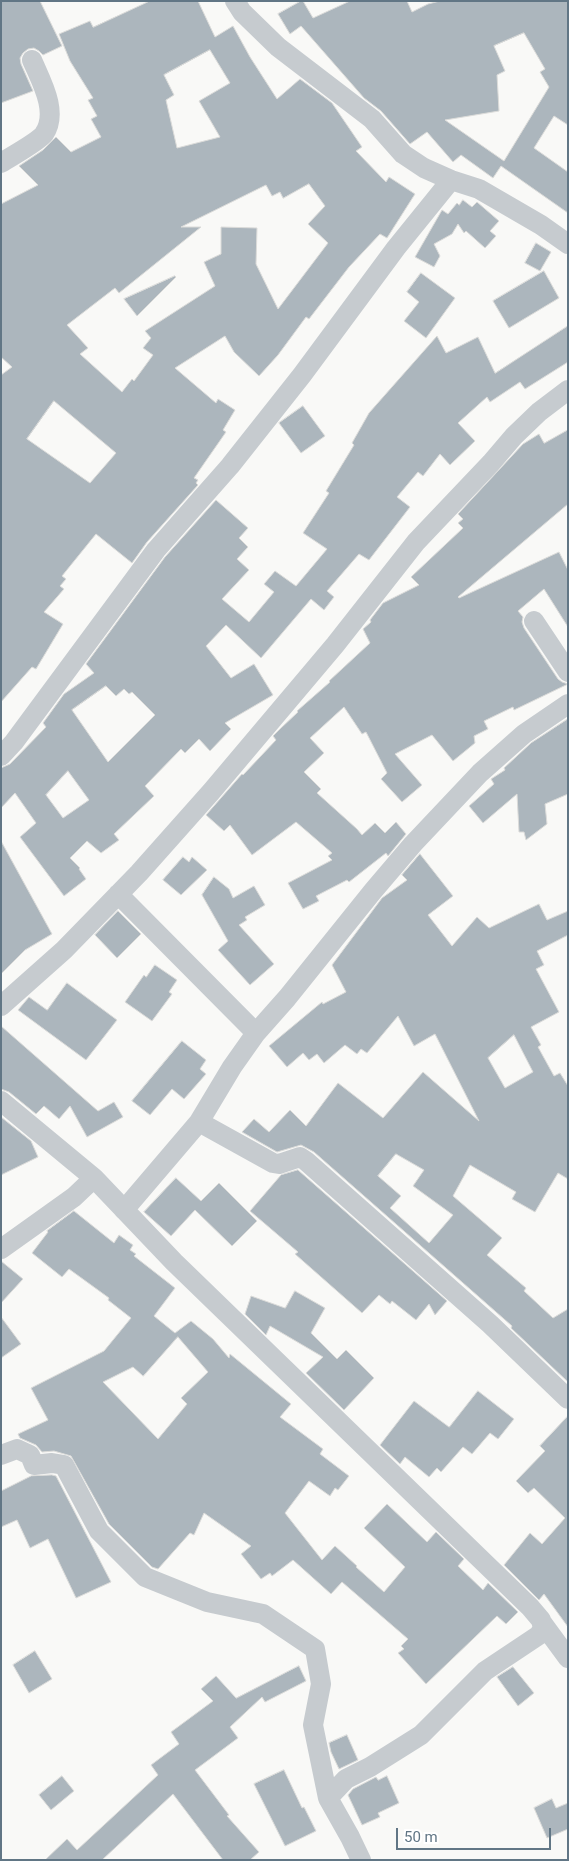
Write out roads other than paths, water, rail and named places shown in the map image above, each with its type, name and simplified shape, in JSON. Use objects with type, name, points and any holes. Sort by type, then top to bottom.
[{"type":"street","points":[[235,1],[242,12],[278,47],[372,120],[403,154],[424,168],[451,180],[479,189],[541,225],[568,244]]},
{"type":"street","points":[[1,163],[43,135],[48,124],[50,111],[48,100],[32,60]]},
{"type":"street","points":[[1,756],[14,742],[156,550],[230,466],[302,375],[396,248],[451,180]]},
{"type":"street","points":[[1,1006],[64,950],[211,792],[335,645],[416,542],[514,436],[539,412],[565,398]]},
{"type":"street","points":[[534,621],[568,672]]},
{"type":"street","points":[[124,1210],[199,1122],[232,1067],[256,1033],[413,844],[480,773],[524,734],[568,704]]},
{"type":"street","points":[[118,894],[256,1033]]},
{"type":"street","points":[[1,1101],[94,1178],[188,1276],[530,1607],[568,1658]]},
{"type":"street","points":[[199,1122],[272,1163],[279,1164],[300,1157],[490,1324],[568,1399]]},
{"type":"street","points":[[1,1250],[74,1197],[94,1178]]},
{"type":"street","points":[[1,1455],[17,1450],[30,1455],[34,1465],[52,1463],[64,1465],[99,1531],[145,1577],[207,1602],[263,1614],[315,1649],[321,1684],[313,1725],[328,1798],[361,1860]]},
{"type":"street","points":[[328,1798],[346,1779],[370,1767],[421,1734],[485,1671],[539,1635],[543,1624]]}]
